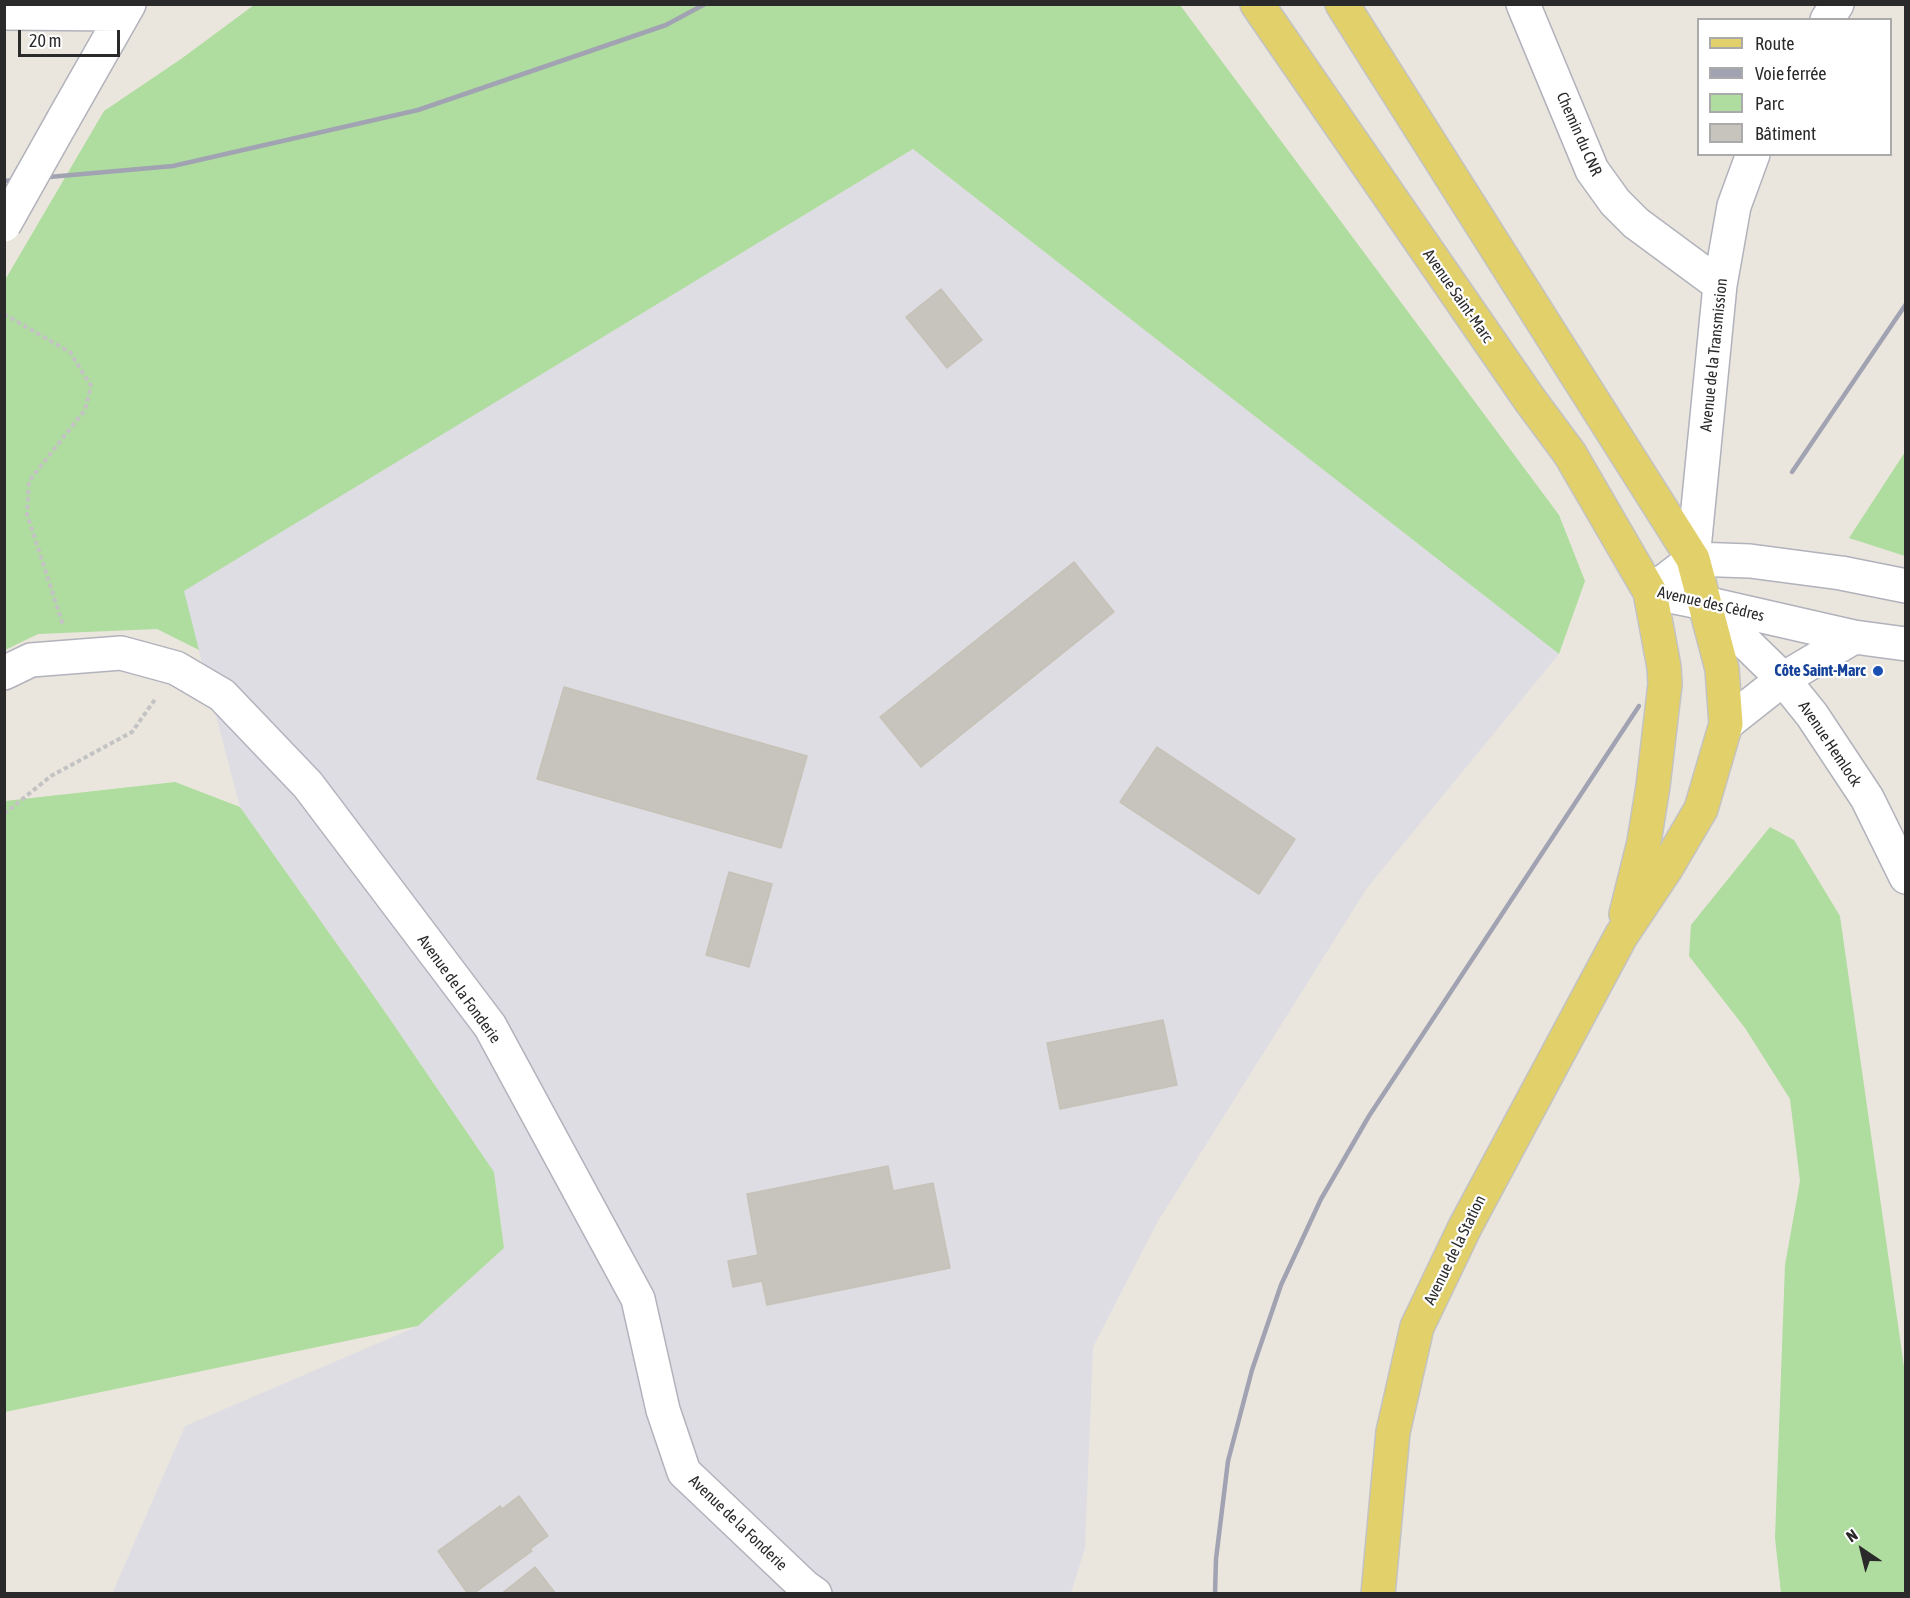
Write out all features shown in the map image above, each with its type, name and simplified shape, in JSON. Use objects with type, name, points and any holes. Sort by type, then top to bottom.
[{"type":"main road","name":"Avenue Saint-Marc","points":[[1257,4],[1530,400],[1570,454],[1650,592]]},
{"type":"main road","points":[[1342,4],[1694,559],[1722,669],[1726,724],[1701,809],[1667,867],[1621,936]]},
{"type":"main road","points":[[1621,936],[1650,809],[1665,684],[1650,592]]},
{"type":"main road","name":"Avenue de la Station","points":[[1378,1593],[1393,1432],[1417,1327],[1465,1227],[1621,936]]},
{"type":"street","name":"Chemin du CNR","points":[[1523,4],[1592,170],[1615,202],[1636,223],[1720,285]]},
{"type":"street","points":[[1828,18],[1837,4]]},
{"type":"street","points":[[4,13],[125,9]]},
{"type":"street","points":[[4,225],[125,9]]},
{"type":"street","name":"Avenue de la Transmission","points":[[1694,559],[1720,285],[1734,206],[1752,156]]},
{"type":"street","name":"Avenue des Cèdres","points":[[1650,592],[1694,559]]},
{"type":"street","points":[[1694,559],[1750,561],[1841,573],[1905,586]]},
{"type":"street","name":"Avenue des Cèdres","points":[[1650,592],[1854,638],[1905,644]]},
{"type":"street","name":"Avenue Hemlock","points":[[1705,603],[1784,679],[1812,715],[1867,798],[1905,877]]},
{"type":"street","points":[[1726,724],[1784,679],[1854,638]]},
{"type":"street","name":"Avenue de la Fonderie","points":[[4,673],[31,660],[121,653],[176,668],[222,695],[308,785],[490,1026],[638,1299],[663,1410],[684,1472],[815,1593]]},
{"type":"path","points":[[4,314],[70,352],[91,386],[85,410],[29,481],[28,492],[27,514],[74,657]]},
{"type":"path","points":[[4,814],[51,776],[132,732],[176,668]]},
{"type":"shaded area","points":[[913,149],[1559,654],[1367,888],[1158,1221],[1093,1347],[1085,1548],[1071,1593],[112,1594],[185,1426],[418,1326],[504,1248],[494,1172],[383,1009],[240,807],[183,591]]},
{"type":"green space","points":[[254,5],[1180,5],[1559,515],[1585,581],[1559,654],[913,149],[184,591],[199,650],[157,629],[38,634],[5,650],[5,280],[104,111],[181,59]]},
{"type":"green space","points":[[1905,452],[1905,556],[1849,538]]},
{"type":"green space","points":[[175,782],[240,807],[383,1009],[494,1172],[504,1248],[418,1326],[5,1412],[5,801]]},
{"type":"green space","points":[[1770,827],[1794,840],[1840,916],[1905,1374],[1905,1593],[1781,1593],[1775,1538],[1785,1265],[1800,1181],[1790,1099],[1745,1028],[1689,956],[1691,925]]},
{"type":"building","points":[[941,289],[982,340],[947,368],[906,317]]},
{"type":"building","points":[[1074,562],[1114,612],[921,767],[880,717]]},
{"type":"building","points":[[564,687],[807,756],[781,848],[537,779]]},
{"type":"building","points":[[1157,747],[1295,839],[1259,894],[1120,802]]},
{"type":"building","points":[[729,872],[772,884],[749,967],[706,955]]},
{"type":"building","points":[[1163,1020],[1177,1085],[1060,1109],[1047,1043]]},
{"type":"building","points":[[888,1166],[893,1191],[933,1183],[950,1268],[767,1305],[762,1281],[733,1287],[728,1261],[758,1255],[747,1194]]},
{"type":"building","points":[[519,1496],[548,1536],[530,1549],[532,1551],[473,1594],[468,1594],[438,1551],[500,1506],[502,1509]]},
{"type":"building","points":[[535,1567],[556,1594],[501,1594]]},
{"type":"railway","points":[[4,181],[173,166],[418,110],[666,25],[705,4]]},
{"type":"railway","points":[[1792,472],[1906,304]]},
{"type":"railway","points":[[1215,1594],[1216,1559],[1228,1461],[1252,1370],[1281,1285],[1321,1199],[1369,1116],[1639,706]]},
{"type":"place","name":"Côte Saint-Marc","points":[[1878,671]]}]
